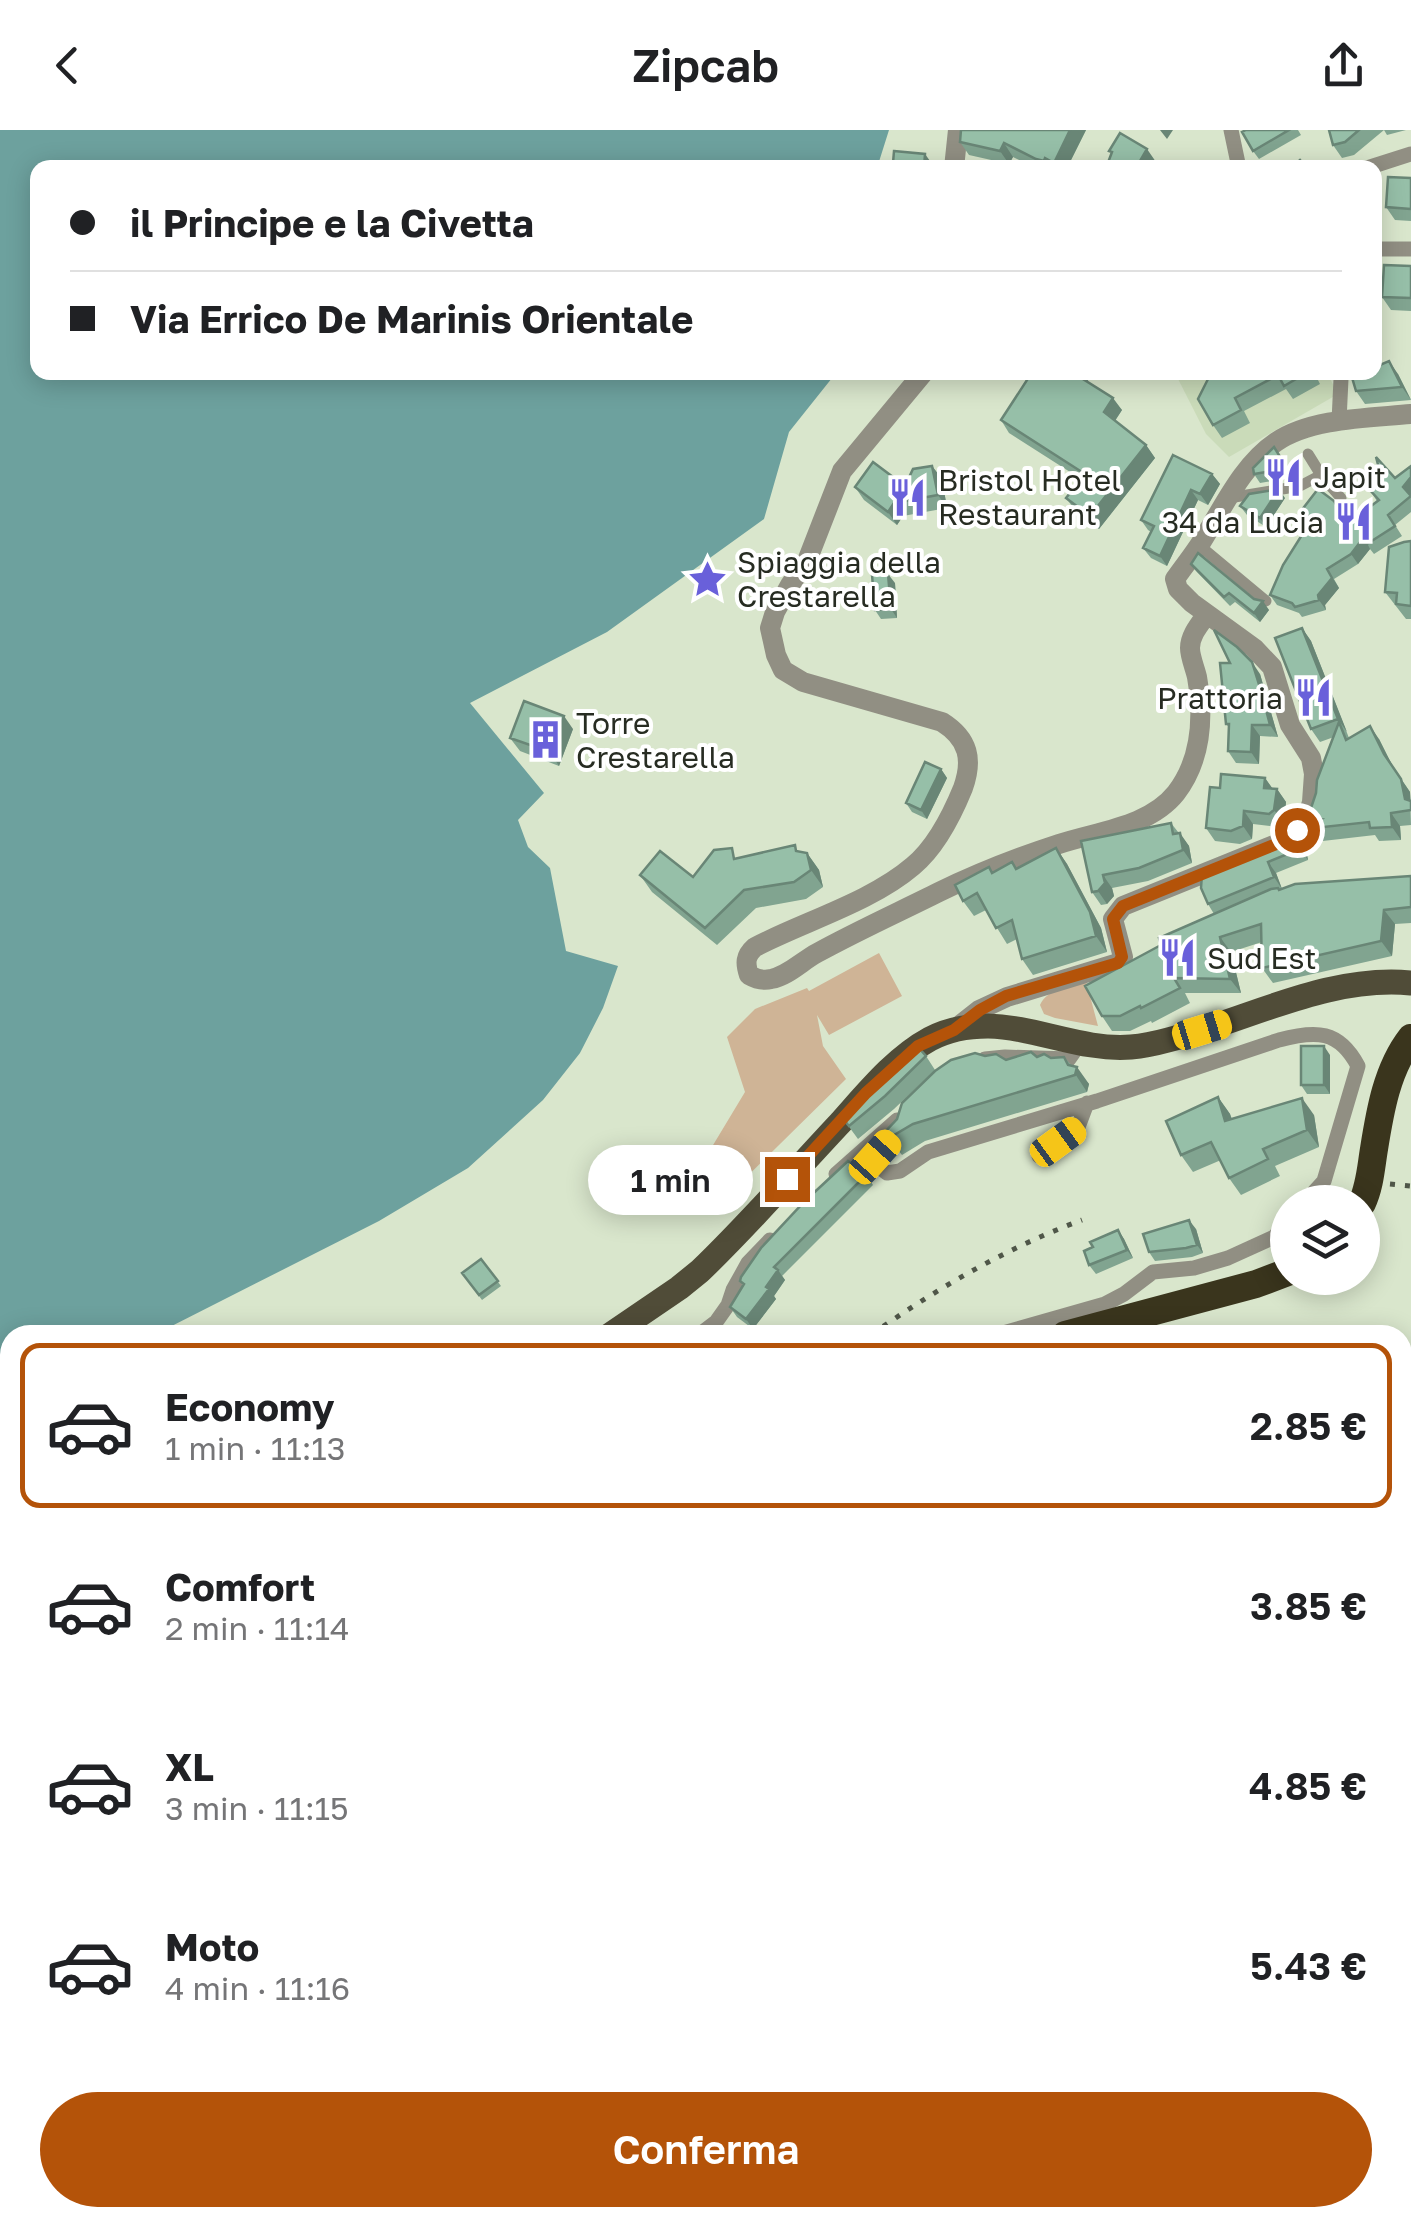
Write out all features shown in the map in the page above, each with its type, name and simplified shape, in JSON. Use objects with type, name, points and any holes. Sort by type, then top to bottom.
[{"type":"highway","points":[[1368,1185],[1385,1096],[1395,1064],[1411,1038]]},
{"type":"highway","points":[[1102,1325],[1270,1279]]},
{"type":"main road","points":[[625,1325],[700,1271],[866,1093],[928,1040],[954,1030],[986,1026],[1131,1047],[1168,1040],[1344,986],[1372,973],[1411,983]]},
{"type":"street","points":[[955,160],[958,130]]},
{"type":"street","points":[[1231,130],[1237,160]]},
{"type":"street","points":[[1382,163],[1411,154]]},
{"type":"street","points":[[1382,249],[1411,249]]},
{"type":"street","points":[[917,380],[842,471],[807,561],[774,612],[770,628],[783,670],[803,682],[942,722],[960,738],[967,751],[969,769],[948,819],[916,864],[852,902],[755,947],[746,962],[750,976],[768,980],[782,975],[814,954],[982,872],[1118,828],[1173,797],[1186,779],[1202,727],[1201,699],[1190,646],[1200,609]]},
{"type":"street","points":[[1339,422],[1341,380]]},
{"type":"street","points":[[954,1030],[987,1005],[1036,986],[1128,960],[1122,957],[1113,919],[1123,906],[1279,843],[1306,823],[1314,774],[1310,758],[1290,724],[1272,667],[1254,648],[1200,609],[1178,589],[1175,579],[1254,462],[1277,442],[1339,422],[1411,414]]},
{"type":"street","points":[[1308,454],[1341,498]]},
{"type":"street","points":[[1228,499],[1300,486],[1321,474]]},
{"type":"street","points":[[1200,546],[1266,601]]},
{"type":"street","points":[[1021,1029],[1024,1006],[1036,986]]},
{"type":"street","points":[[828,1182],[904,1114],[900,1129],[875,1157],[887,1173],[900,1171],[928,1152],[1305,1034],[1332,1038],[1350,1050],[1358,1066],[1320,1185]]},
{"type":"street","points":[[970,1063],[1005,1057],[1069,1059],[1081,1042]]},
{"type":"street","points":[[1039,1156],[1078,1128],[1087,1103]]},
{"type":"street","points":[[712,1325],[728,1305],[748,1264],[778,1232]]},
{"type":"street","points":[[1031,1325],[1105,1304],[1153,1272],[1194,1268],[1228,1258],[1270,1238]]},
{"type":"shaded area","points":[[1179,380],[1331,380],[1338,394],[1229,457],[1206,434]]},
{"type":"shaded area","points":[[879,953],[902,996],[829,1035],[817,1015],[823,1046],[846,1079],[714,1209],[689,1185],[745,1092],[727,1037],[755,1009],[807,988],[809,991]]},
{"type":"shaded area","points":[[1086,981],[1098,1026],[1044,1014],[1040,1005],[1048,995]]},
{"type":"water","points":[[0,130],[889,130],[880,160],[30,160],[30,380],[830,380],[789,432],[764,519],[607,632],[470,703],[544,793],[518,820],[528,847],[550,868],[566,951],[618,966],[603,1008],[580,1053],[543,1100],[468,1168],[379,1221],[174,1325],[0,1325]]},
{"type":"building","points":[[961,130],[1070,130],[1055,160],[1036,159],[1004,143],[1000,151],[960,142]]},
{"type":"building","points":[[1289,130],[1253,151],[1242,132]]},
{"type":"building","points":[[1329,130],[1359,130],[1345,142],[1333,145]]},
{"type":"building","points":[[1120,133],[1147,149],[1141,160],[1109,160],[1109,151]]},
{"type":"building","points":[[894,151],[925,154],[925,160],[893,160]]},
{"type":"building","points":[[1388,177],[1411,178],[1411,209],[1386,207]]},
{"type":"building","points":[[1384,265],[1411,266],[1411,298],[1382,297]]},
{"type":"building","points":[[1389,361],[1402,387],[1356,391],[1353,380],[1382,380],[1382,364]]},
{"type":"building","points":[[1027,380],[1084,380],[1113,398],[1104,412],[1146,445],[1090,516],[1066,498],[1085,474],[1001,420]]},
{"type":"building","points":[[1208,380],[1269,380],[1235,398],[1241,410],[1213,425],[1198,399]]},
{"type":"building","points":[[1274,447],[1284,469],[1254,474],[1253,468]]},
{"type":"building","points":[[1173,455],[1212,474],[1200,494],[1191,490],[1160,556],[1143,548],[1154,526],[1141,520]]},
{"type":"building","points":[[1376,457],[1395,478],[1411,466],[1411,477],[1403,487],[1411,496],[1388,515],[1395,526],[1367,544],[1364,537],[1351,554],[1327,569],[1332,578],[1318,595],[1319,600],[1295,607],[1270,595],[1283,565],[1312,519],[1301,511],[1318,489],[1334,501],[1347,524],[1379,500],[1369,489],[1382,480]]},
{"type":"building","points":[[873,462],[905,486],[913,469],[932,466],[938,495],[894,503],[888,512],[855,487]]},
{"type":"building","points":[[1279,489],[1260,518],[1240,506],[1249,494]]},
{"type":"building","points":[[1411,541],[1411,606],[1396,604],[1397,593],[1385,592],[1389,547]]},
{"type":"building","points":[[1198,553],[1254,599],[1263,601],[1254,613],[1229,593],[1224,597],[1191,564]]},
{"type":"building","points":[[888,574],[891,609],[875,610],[872,575]]},
{"type":"building","points":[[1302,628],[1338,719],[1311,729],[1275,638]]},
{"type":"building","points":[[1214,630],[1252,662],[1261,691],[1270,725],[1252,725],[1251,752],[1228,751],[1229,724],[1220,663],[1230,663]]},
{"type":"building","points":[[524,701],[564,716],[550,752],[510,738]]},
{"type":"building","points":[[1339,722],[1346,740],[1370,726],[1401,779],[1411,810],[1391,813],[1392,827],[1370,828],[1369,822],[1305,829],[1321,819],[1308,817]]},
{"type":"building","points":[[925,762],[941,769],[921,810],[906,803]]},
{"type":"building","points":[[1221,774],[1265,778],[1264,788],[1277,789],[1274,810],[1269,814],[1244,811],[1243,826],[1231,831],[1206,828],[1210,787],[1220,788]]},
{"type":"building","points":[[1171,823],[1173,834],[1180,833],[1183,850],[1139,868],[1103,875],[1105,883],[1092,892],[1081,841]]},
{"type":"building","points":[[1297,834],[1300,849],[1268,862],[1274,877],[1208,904],[1201,888],[1202,874]]},
{"type":"building","points":[[795,845],[796,851],[807,853],[811,870],[794,882],[744,890],[705,928],[640,875],[660,851],[693,877],[714,850],[732,848],[734,859]]},
{"type":"building","points":[[1056,848],[1090,912],[1096,936],[1022,959],[1012,920],[996,928],[977,893],[963,901],[955,885],[989,867],[992,873],[1012,862],[1016,869]]},
{"type":"building","points":[[1411,876],[1411,907],[1384,910],[1381,941],[1262,968],[1261,924],[1220,937],[1230,979],[1174,978],[1180,988],[1120,1016],[1102,1016],[1085,986],[1161,945],[1159,938],[1271,889]]},
{"type":"building","points":[[1301,1046],[1324,1046],[1324,1085],[1301,1085]]},
{"type":"building","points":[[918,1047],[926,1056],[849,1126],[844,1120],[885,1075]]},
{"type":"building","points":[[1031,1052],[1037,1057],[1064,1057],[1068,1065],[1077,1067],[1075,1075],[913,1124],[889,1138],[884,1133],[897,1119],[902,1103],[951,1060],[975,1053],[996,1054],[1006,1060]]},
{"type":"building","points":[[1218,1097],[1225,1121],[1302,1098],[1307,1130],[1263,1149],[1268,1159],[1229,1178],[1211,1142],[1181,1155],[1166,1121]]},
{"type":"building","points":[[848,1161],[866,1175],[774,1267],[778,1270],[766,1287],[769,1289],[746,1319],[730,1307],[744,1284],[741,1277],[761,1248]]},
{"type":"building","points":[[1189,1220],[1197,1245],[1149,1252],[1143,1234]]},
{"type":"building","points":[[1118,1230],[1127,1250],[1089,1265],[1084,1251],[1093,1247],[1090,1242]]},
{"type":"building","points":[[481,1259],[498,1281],[479,1295],[462,1273]]},
{"type":"railway","points":[[1390,1184],[1411,1186]]},
{"type":"railway","points":[[886,1325],[972,1271],[1082,1220]]},
{"type":"place","name":"Japit","points":[[1284,477]]},
{"type":"place","name":"Bristol Hotel Restaurant","points":[[908,497]]},
{"type":"place","name":"34 da Lucia","points":[[1354,522]]},
{"type":"place","name":"Spiaggia della Crestarella","points":[[707,579]]},
{"type":"place","name":"Prattoria","points":[[1313,698]]},
{"type":"place","name":"Torre Crestarella","points":[[546,740]]},
{"type":"place","name":"Sud Est","points":[[1177,958]]},
{"type":"route","points":[[787,1179],[866,1093],[918,1046],[954,1030],[1006,996],[1118,963],[1122,957],[1113,919],[1123,906],[1279,843],[1297,830]]}]
